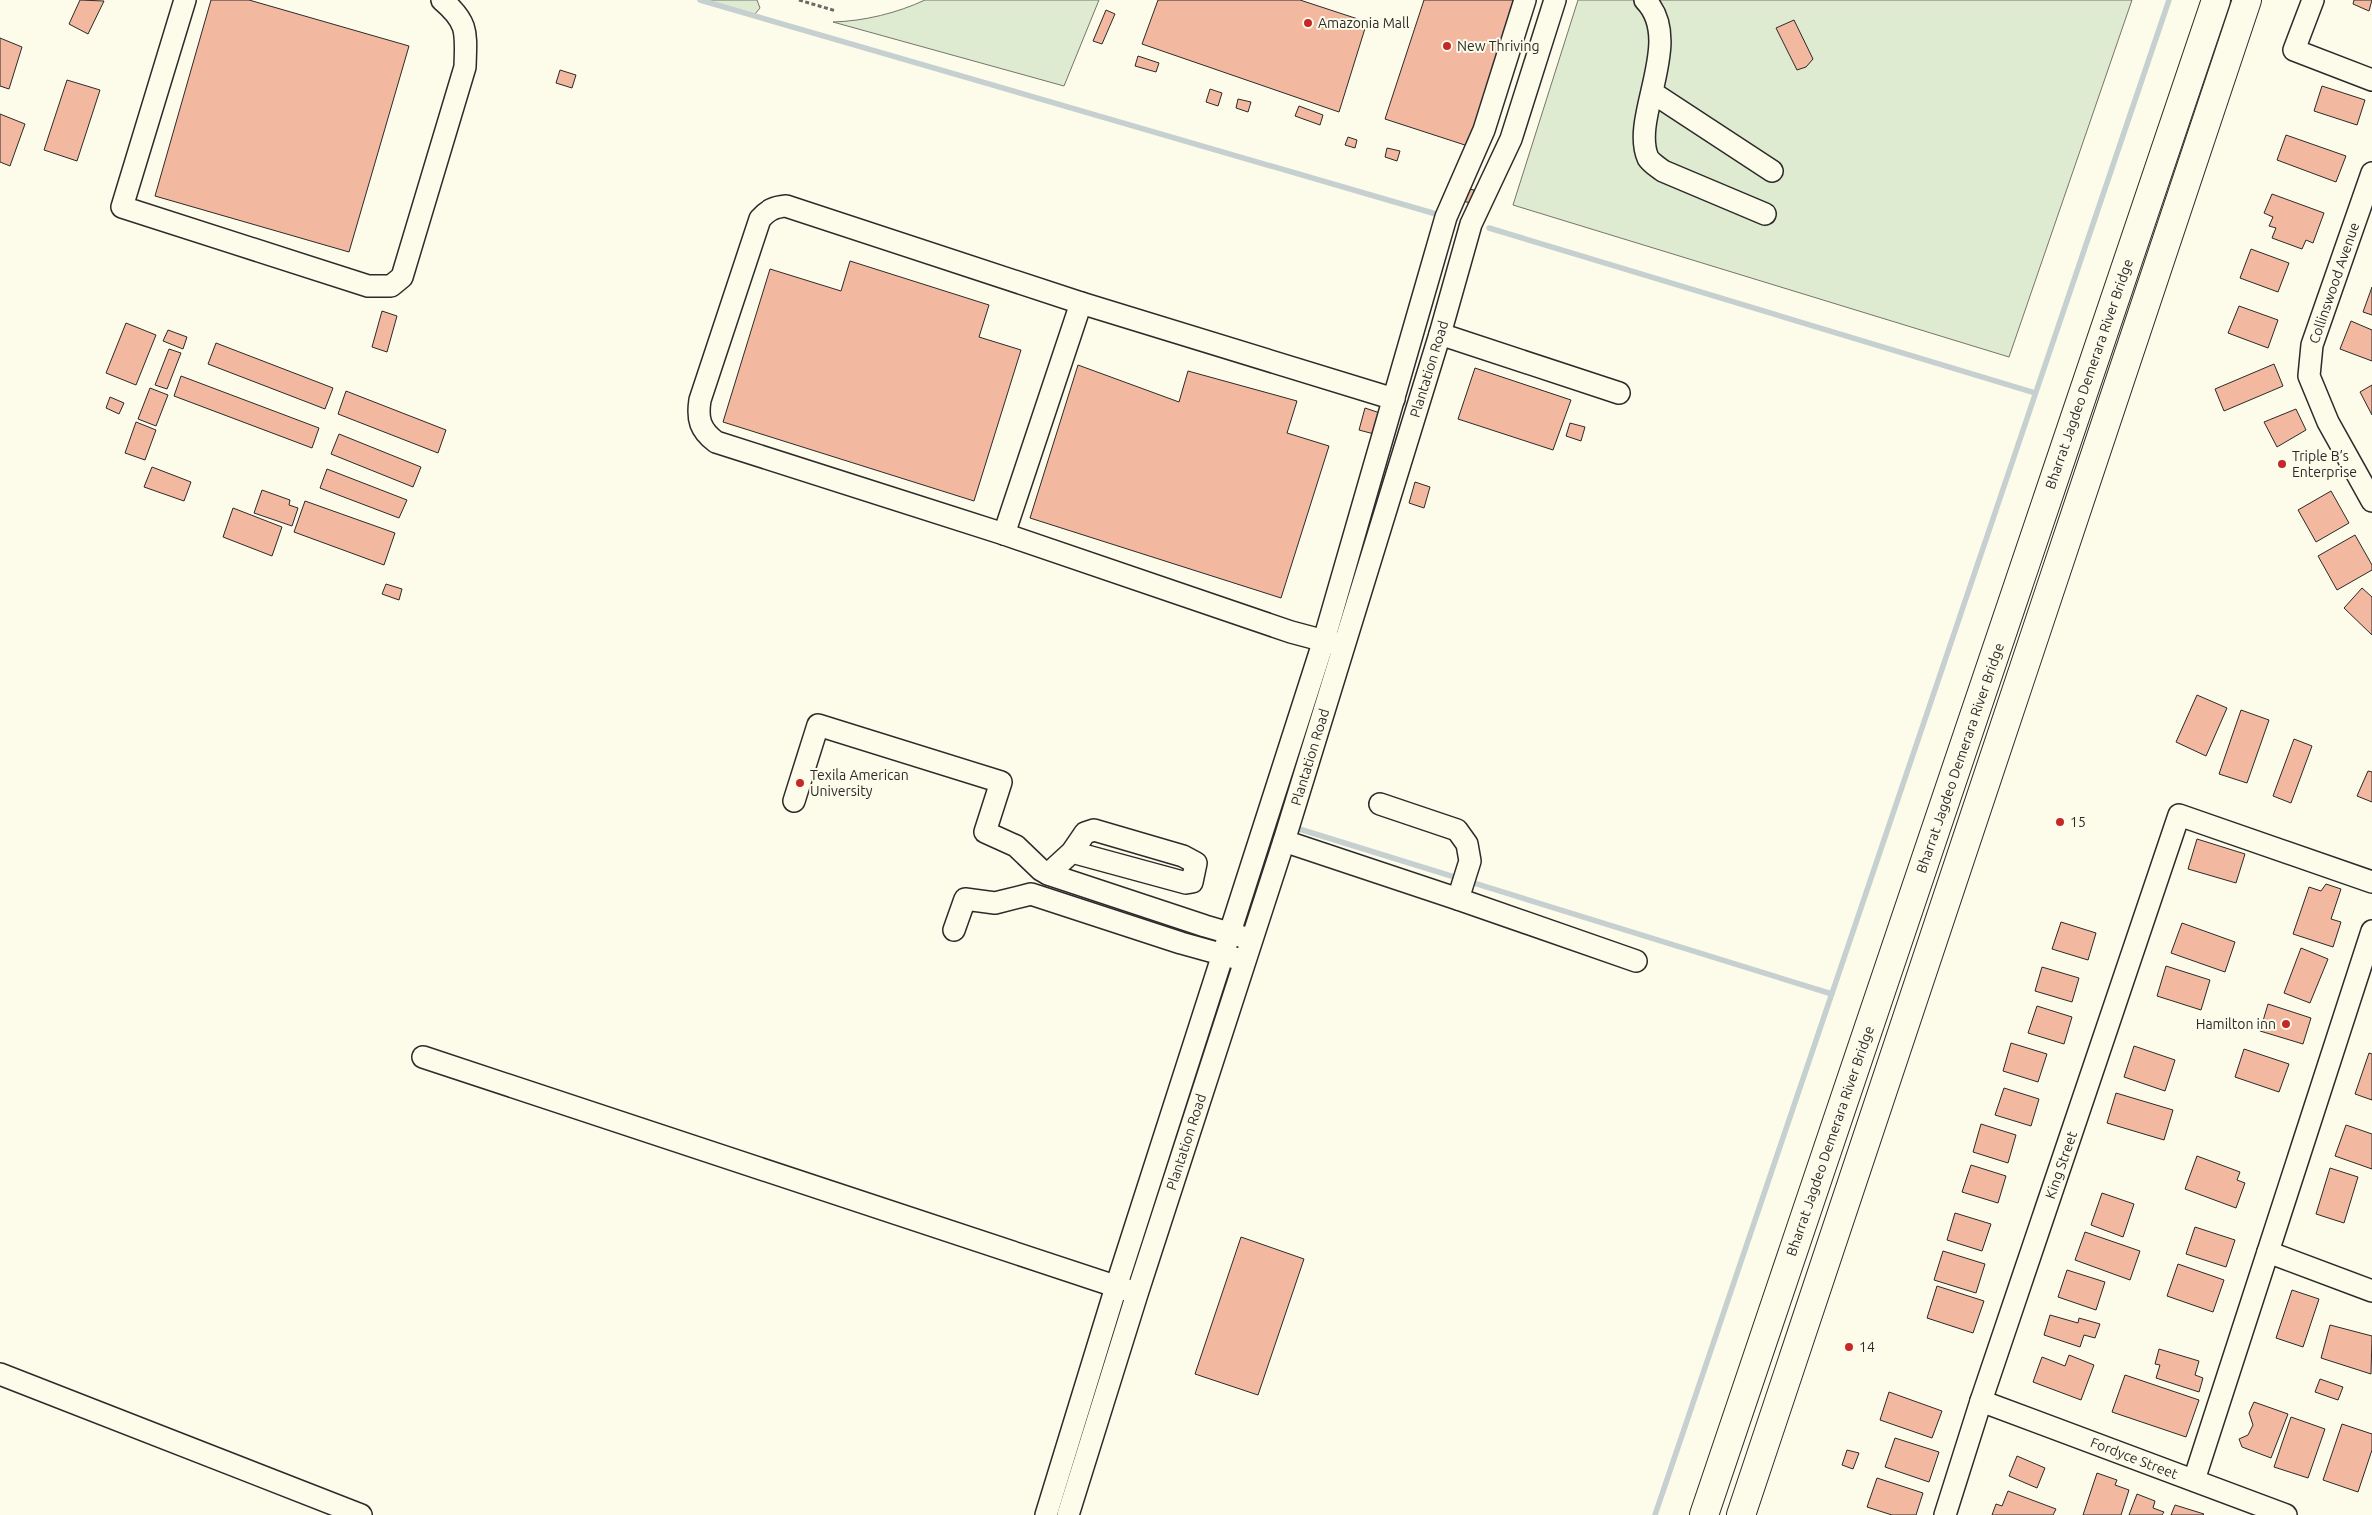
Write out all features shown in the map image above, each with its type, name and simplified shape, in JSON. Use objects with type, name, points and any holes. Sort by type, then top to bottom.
[{"type":"main road","name":"Bharrat Jagdeo Demerara River Bridge","points":[[1704,1515],[2216,0]]},
{"type":"main road","points":[[1741,1515],[2247,0]]},
{"type":"street","points":[[185,0],[122,207],[368,286],[392,286],[402,277],[465,67],[466,33],[457,13],[442,0]]},
{"type":"street","name":"Plantation Road","points":[[1046,1515],[1116,1287],[1324,640],[1446,217],[1484,130],[1525,0]]},
{"type":"street","name":"Plantation Road","points":[[1068,1515],[1345,646],[1440,334],[1471,224],[1511,139],[1555,0]]},
{"type":"street","points":[[1644,0],[1656,17],[1659,32],[1658,58],[1646,123],[1645,144],[1649,160],[1663,171],[1765,214]]},
{"type":"street","points":[[2313,0],[2294,50],[2372,80]]},
{"type":"street","points":[[1653,93],[1772,171]]},
{"type":"street","name":"Collinswood Avenue","points":[[2372,173],[2312,345],[2309,376],[2328,422],[2372,500]]},
{"type":"street","points":[[1345,646],[1291,632],[1004,534],[716,442],[706,435],[701,425],[698,415],[700,400],[760,219],[767,211],[776,207],[797,208],[1081,303],[1394,398]]},
{"type":"street","points":[[1004,534],[1081,303]]},
{"type":"street","points":[[1440,334],[1619,393]]},
{"type":"street","points":[[794,801],[818,725],[1001,782],[985,832],[1016,846],[1045,872],[1206,926],[1251,939]]},
{"type":"street","points":[[1380,804],[1457,830],[1467,844],[1470,861],[1458,898]]},
{"type":"street","name":"King Street","points":[[1945,1515],[1981,1401],[2179,815],[2372,882]]},
{"type":"street","points":[[1031,894],[1045,872],[1072,852],[1085,833],[1094,830],[1183,856],[1196,863],[1192,882],[1186,883],[1072,852]]},
{"type":"street","points":[[1284,841],[1458,898],[1636,961]]},
{"type":"street","points":[[954,930],[965,899],[995,903],[1031,894],[1181,944],[1244,961]]},
{"type":"street","points":[[2194,1480],[2372,931]]},
{"type":"street","points":[[423,1057],[1137,1294]]},
{"type":"street","points":[[2268,1252],[2372,1291]]},
{"type":"street","points":[[0,1374],[361,1515]]},
{"type":"street","name":"Fordyce Street","points":[[1981,1401],[2286,1515]]},
{"type":"path","points":[[798,0],[836,11]]},
{"type":"green space","points":[[698,0],[757,0],[760,8],[755,14],[747,15]]},
{"type":"green space","points":[[925,0],[1099,0],[1064,86],[833,22],[881,16]]},
{"type":"green space","points":[[1578,0],[2132,0],[2009,357],[1513,205]]},
{"type":"building","points":[[80,0],[104,1],[88,34],[69,24]]},
{"type":"building","points":[[211,0],[249,0],[409,46],[349,252],[155,196]]},
{"type":"building","points":[[1158,0],[1300,0],[1367,22],[1339,112],[1142,44]]},
{"type":"building","points":[[1424,0],[1518,0],[1471,147],[1385,119]]},
{"type":"building","points":[[2354,0],[2372,0],[2369,11],[2353,4]]},
{"type":"building","points":[[1106,10],[1115,14],[1102,44],[1093,41]]},
{"type":"building","points":[[1794,20],[1813,59],[1806,67],[1797,70],[1776,28]]},
{"type":"building","points":[[0,38],[22,47],[9,89],[0,86]]},
{"type":"building","points":[[1138,56],[1159,63],[1156,72],[1135,66]]},
{"type":"building","points":[[560,70],[576,75],[572,88],[556,83]]},
{"type":"building","points":[[67,80],[100,90],[77,161],[44,150]]},
{"type":"building","points":[[2322,86],[2365,100],[2357,125],[2314,111]]},
{"type":"building","points":[[1210,89],[1222,93],[1218,106],[1206,102]]},
{"type":"building","points":[[1238,99],[1251,102],[1248,112],[1236,108]]},
{"type":"building","points":[[1299,106],[1323,115],[1320,125],[1295,116]]},
{"type":"building","points":[[0,114],[25,124],[10,166],[0,162]]},
{"type":"building","points":[[2286,135],[2346,156],[2336,182],[2277,160]]},
{"type":"building","points":[[1348,137],[1357,140],[1355,148],[1345,145]]},
{"type":"building","points":[[1387,148],[1400,151],[1397,161],[1385,157]]},
{"type":"building","points":[[1465,188],[1474,190],[1471,203],[1462,201]]},
{"type":"building","points":[[2272,194],[2324,213],[2313,243],[2306,240],[2302,249],[2272,238],[2276,228],[2269,226],[2273,217],[2264,213]]},
{"type":"building","points":[[2251,249],[2289,263],[2278,292],[2240,278]]},
{"type":"building","points":[[850,261],[989,305],[979,337],[1021,350],[974,501],[723,422],[770,269],[841,291]]},
{"type":"building","points":[[2372,287],[2372,315],[2363,312]]},
{"type":"building","points":[[2239,306],[2278,320],[2268,348],[2228,333]]},
{"type":"building","points":[[382,311],[397,316],[387,352],[372,347]]},
{"type":"building","points":[[2351,321],[2372,330],[2372,361],[2340,349]]},
{"type":"building","points":[[126,323],[156,335],[136,385],[106,373]]},
{"type":"building","points":[[168,330],[187,337],[183,349],[163,341]]},
{"type":"building","points":[[216,343],[333,388],[325,409],[208,364]]},
{"type":"building","points":[[169,349],[181,353],[167,389],[155,385]]},
{"type":"building","points":[[2274,364],[2283,386],[2224,411],[2215,389]]},
{"type":"building","points":[[1078,365],[1179,402],[1188,371],[1297,401],[1287,433],[1329,446],[1281,598],[1030,518]]},
{"type":"building","points":[[1475,368],[1571,400],[1553,450],[1458,419]]},
{"type":"building","points":[[181,376],[319,428],[312,448],[174,396]]},
{"type":"building","points":[[2372,385],[2372,415],[2360,392]]},
{"type":"building","points":[[150,388],[168,395],[156,426],[138,419]]},
{"type":"building","points":[[346,391],[446,430],[438,453],[338,414]]},
{"type":"building","points":[[110,397],[124,403],[119,414],[106,408]]},
{"type":"building","points":[[1365,408],[1380,413],[1374,434],[1359,430]]},
{"type":"building","points":[[2296,409],[2306,430],[2277,447],[2264,422]]},
{"type":"building","points":[[136,422],[156,430],[145,460],[125,453]]},
{"type":"building","points":[[1570,423],[1585,427],[1581,441],[1566,436]]},
{"type":"building","points":[[339,434],[421,467],[413,487],[331,454]]},
{"type":"building","points":[[152,467],[191,482],[184,501],[144,487]]},
{"type":"building","points":[[327,469],[407,500],[399,518],[320,488]]},
{"type":"building","points":[[1415,482],[1430,487],[1424,508],[1409,503]]},
{"type":"building","points":[[262,490],[290,500],[289,505],[298,508],[292,526],[254,513]]},
{"type":"building","points":[[2331,491],[2349,523],[2316,542],[2298,510]]},
{"type":"building","points":[[305,501],[395,533],[384,565],[294,532]]},
{"type":"building","points":[[233,508],[282,527],[272,556],[223,537]]},
{"type":"building","points":[[2355,535],[2372,565],[2372,570],[2337,590],[2318,556]]},
{"type":"building","points":[[386,584],[402,589],[399,600],[382,594]]},
{"type":"building","points":[[2362,588],[2372,597],[2372,635],[2344,608]]},
{"type":"building","points":[[2197,695],[2227,708],[2206,756],[2176,742]]},
{"type":"building","points":[[2241,710],[2269,720],[2247,783],[2219,774]]},
{"type":"building","points":[[2294,739],[2312,746],[2291,803],[2273,796]]},
{"type":"building","points":[[2368,771],[2372,772],[2372,802],[2357,796]]},
{"type":"building","points":[[2197,839],[2245,854],[2236,883],[2188,869]]},
{"type":"building","points":[[2326,884],[2341,889],[2331,919],[2341,922],[2333,947],[2293,934],[2309,887],[2321,891]]},
{"type":"building","points":[[2061,922],[2096,933],[2088,960],[2052,949]]},
{"type":"building","points":[[2182,923],[2235,942],[2225,972],[2171,953]]},
{"type":"building","points":[[2301,948],[2328,959],[2310,1003],[2284,993]]},
{"type":"building","points":[[2166,966],[2210,980],[2201,1010],[2157,996]]},
{"type":"building","points":[[2042,967],[2079,978],[2072,1002],[2035,991]]},
{"type":"building","name":"Hamilton inn","points":[[2268,1004],[2311,1018],[2303,1044],[2260,1031]]},
{"type":"building","points":[[2037,1006],[2072,1017],[2064,1044],[2028,1033]]},
{"type":"building","points":[[2011,1043],[2047,1054],[2038,1082],[2003,1071]]},
{"type":"building","points":[[2134,1046],[2175,1060],[2165,1091],[2124,1077]]},
{"type":"building","points":[[2244,1049],[2289,1064],[2279,1092],[2235,1077]]},
{"type":"building","points":[[2369,1053],[2372,1054],[2372,1100],[2355,1094]]},
{"type":"building","points":[[2004,1088],[2039,1099],[2031,1126],[1995,1115]]},
{"type":"building","points":[[2116,1093],[2173,1110],[2164,1140],[2107,1123]]},
{"type":"building","points":[[1981,1124],[2016,1135],[2008,1163],[1973,1152]]},
{"type":"building","points":[[2346,1125],[2372,1134],[2372,1169],[2335,1156]]},
{"type":"building","points":[[2197,1156],[2240,1172],[2237,1180],[2245,1183],[2236,1208],[2185,1189]]},
{"type":"building","points":[[1971,1165],[2006,1176],[1998,1203],[1962,1192]]},
{"type":"building","points":[[2330,1168],[2358,1177],[2344,1223],[2316,1214]]},
{"type":"building","points":[[2102,1193],[2134,1204],[2123,1237],[2091,1225]]},
{"type":"building","points":[[1955,1213],[1991,1224],[1982,1251],[1947,1240]]},
{"type":"building","points":[[2195,1227],[2235,1240],[2226,1267],[2186,1254]]},
{"type":"building","points":[[2085,1232],[2140,1251],[2130,1280],[2075,1260]]},
{"type":"building","points":[[1241,1237],[1304,1259],[1258,1395],[1195,1374]]},
{"type":"building","points":[[1943,1251],[1985,1264],[1976,1293],[1934,1280]]},
{"type":"building","points":[[2178,1264],[2224,1280],[2213,1312],[2167,1296]]},
{"type":"building","points":[[2067,1270],[2105,1282],[2096,1310],[2058,1297]]},
{"type":"building","points":[[1937,1286],[1984,1301],[1973,1333],[1927,1318]]},
{"type":"building","points":[[2292,1290],[2319,1299],[2303,1347],[2276,1338]]},
{"type":"building","points":[[2050,1315],[2078,1323],[2079,1318],[2100,1324],[2095,1338],[2084,1335],[2080,1347],[2044,1335]]},
{"type":"building","points":[[2330,1325],[2372,1336],[2371,1374],[2321,1358]]},
{"type":"building","points":[[2159,1349],[2199,1361],[2195,1375],[2203,1378],[2199,1392],[2156,1378],[2160,1365],[2155,1364]]},
{"type":"building","points":[[2069,1355],[2094,1365],[2081,1400],[2033,1382],[2042,1357],[2065,1366]]},
{"type":"building","points":[[2125,1375],[2199,1400],[2186,1437],[2112,1412]]},
{"type":"building","points":[[2320,1379],[2343,1387],[2338,1400],[2315,1392]]},
{"type":"building","points":[[1889,1392],[1942,1411],[1932,1438],[1880,1420]]},
{"type":"building","points":[[2254,1402],[2288,1414],[2271,1458],[2242,1447],[2239,1439],[2248,1435],[2253,1425],[2249,1413]]},
{"type":"building","points":[[2291,1417],[2325,1429],[2308,1478],[2274,1467]]},
{"type":"building","points":[[2342,1424],[2372,1434],[2372,1450],[2358,1492],[2323,1480]]},
{"type":"building","points":[[1895,1438],[1939,1452],[1929,1482],[1885,1467]]},
{"type":"building","points":[[1847,1450],[1859,1453],[1853,1469],[1842,1465]]},
{"type":"building","points":[[2017,1456],[2045,1468],[2037,1488],[2009,1476]]},
{"type":"building","points":[[2097,1473],[2117,1480],[2115,1485],[2129,1490],[2121,1515],[2083,1515]]},
{"type":"building","points":[[1877,1478],[1923,1493],[1916,1515],[1892,1515],[1867,1507]]},
{"type":"building","points":[[2008,1491],[2056,1509],[2053,1515],[1992,1515],[1996,1504],[2002,1506]]},
{"type":"building","points":[[2137,1494],[2155,1501],[2153,1508],[2164,1512],[2162,1515],[2129,1515]]},
{"type":"building","points":[[2175,1505],[2204,1514],[2171,1515]]},
{"type":"waterway","points":[[700,0],[1436,214]]},
{"type":"waterway","points":[[1655,1515],[2169,0]]},
{"type":"waterway","points":[[1489,228],[2035,393]]},
{"type":"waterway","points":[[1296,828],[1832,994]]},
{"type":"place","name":"Amazonia Mall","points":[[1308,23]]},
{"type":"place","name":"New Thriving","points":[[1447,46]]},
{"type":"place","name":"Triple B’s Enterprise","points":[[2282,464]]},
{"type":"place","name":"Texila American University","points":[[800,783]]},
{"type":"place","name":"15","points":[[2060,822]]},
{"type":"place","name":"Hamilton inn","points":[[2286,1024]]},
{"type":"place","name":"14","points":[[1849,1347]]}]
